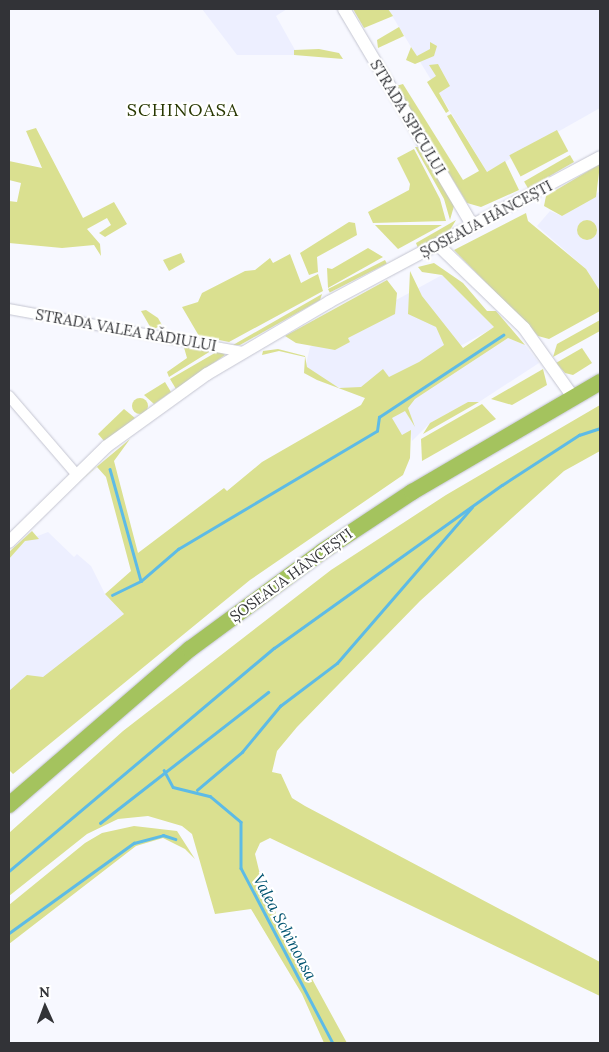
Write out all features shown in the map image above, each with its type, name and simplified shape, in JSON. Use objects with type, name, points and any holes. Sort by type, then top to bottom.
[{"type":"highway","name":"ȘOSEAUA HÂNCEȘTI","points":[[9,805],[190,649],[323,552],[600,382]]},
{"type":"street","name":"STRADA SPICULUI","points":[[344,9],[473,226]]},
{"type":"street","name":"ȘOSEAUA HÂNCEȘTI","points":[[9,542],[76,474],[126,431],[243,352],[437,244],[528,198],[600,157]]},
{"type":"street","points":[[437,244],[524,328],[573,397]]},
{"type":"street","name":"STRADA VALEA RĂDIULUI","points":[[9,309],[243,352]]},
{"type":"street","points":[[9,396],[76,474]]},
{"type":"shaded area","points":[[202,9],[287,9],[276,16],[295,50],[294,55],[237,55]]},
{"type":"shaded area","points":[[388,9],[600,9],[600,108],[487,172]]},
{"type":"shaded area","points":[[600,191],[600,291],[586,269],[537,226],[550,211],[562,216]]},
{"type":"shaded area","points":[[442,275],[495,327],[365,398],[304,373],[310,347]]},
{"type":"shaded area","points":[[508,338],[525,345],[539,363],[479,402],[468,402],[430,423],[412,441],[411,434],[391,445],[381,418]]},
{"type":"shaded area","points":[[48,532],[74,557],[77,554],[91,566],[105,594],[124,614],[74,653],[9,742],[9,559],[25,541]]},
{"type":"green space","points":[[353,9],[388,9],[393,16],[364,28]]},
{"type":"green space","points":[[399,27],[404,36],[378,48],[377,40]]},
{"type":"green space","points":[[430,42],[437,46],[434,56],[415,64],[406,60],[411,47],[417,56],[430,49]]},
{"type":"green space","points":[[319,49],[339,53],[343,59],[294,55],[294,50]]},
{"type":"green space","points":[[438,64],[450,86],[439,93],[449,111],[446,113],[427,82],[436,76],[429,65]]},
{"type":"green space","points":[[403,84],[463,180],[479,171],[447,116],[451,114],[487,172],[505,161],[519,190],[481,207],[467,203],[396,86]]},
{"type":"green space","points":[[36,128],[83,218],[114,202],[127,224],[105,237],[99,233],[111,225],[107,218],[87,229],[100,244],[101,256],[94,245],[62,248],[9,243],[9,201],[17,202],[21,183],[9,180],[9,161],[42,168],[26,131]]},
{"type":"green space","points":[[557,130],[568,151],[521,177],[509,155]]},
{"type":"green space","points":[[415,147],[420,147],[450,197],[454,206],[450,220],[444,199]]},
{"type":"green space","points":[[414,149],[440,199],[446,221],[373,223],[368,212],[409,190],[410,184],[397,158]]},
{"type":"green space","points":[[570,155],[574,162],[528,188],[524,182]]},
{"type":"green space","points":[[600,164],[596,197],[562,216],[544,206],[546,196]]},
{"type":"green space","points":[[526,213],[528,221],[586,269],[600,291],[600,311],[549,339],[538,336],[454,250]]},
{"type":"green space","points":[[456,220],[450,230],[418,248],[416,243]]},
{"type":"green space","points":[[587,220],[594,223],[597,230],[594,237],[587,240],[580,237],[577,230],[580,223]]},
{"type":"green space","points":[[349,222],[355,223],[357,235],[317,257],[318,272],[309,275],[300,253]]},
{"type":"green space","points":[[375,225],[442,225],[398,249]]},
{"type":"green space","points":[[368,248],[383,257],[328,288],[327,268],[332,269]]},
{"type":"green space","points":[[181,253],[185,262],[169,271],[163,260]]},
{"type":"green space","points":[[290,254],[301,283],[318,274],[323,291],[229,342],[199,336],[182,307],[198,302],[202,293],[245,271],[255,270],[270,258],[273,263]]},
{"type":"green space","points":[[385,260],[387,264],[330,293],[328,289]]},
{"type":"green space","points":[[434,263],[463,283],[487,311],[496,311],[525,345],[508,338],[415,399],[408,408],[415,427],[405,411],[392,418],[402,435],[411,430],[410,458],[403,475],[250,580],[13,774],[9,770],[9,691],[27,675],[43,677],[124,614],[105,594],[131,571],[106,477],[97,467],[69,490],[130,439],[114,461],[138,553],[224,488],[227,491],[262,462],[361,405],[365,398],[317,380],[304,373],[305,357],[279,351],[262,355],[263,351],[278,349],[305,356],[307,367],[339,388],[361,387],[383,369],[389,377],[419,362],[444,345],[436,327],[408,314],[410,271],[422,296],[463,348],[494,327],[442,275],[422,272],[418,267]]},
{"type":"green space","points":[[387,280],[397,293],[395,314],[348,338],[350,342],[335,350],[296,343],[285,336]]},
{"type":"green space","points":[[322,294],[320,300],[240,345],[233,345]]},
{"type":"green space","points":[[146,310],[158,318],[162,325],[152,330],[141,311]]},
{"type":"green space","points":[[600,320],[600,331],[553,357],[557,344]]},
{"type":"green space","points":[[183,344],[214,349],[169,377],[167,372],[187,358]]},
{"type":"green space","points":[[582,348],[592,363],[573,375],[565,373],[556,363]]},
{"type":"green space","points":[[220,350],[225,355],[176,389],[170,379]]},
{"type":"green space","points":[[543,369],[547,385],[512,405],[491,399]]},
{"type":"green space","points":[[165,382],[171,392],[154,404],[144,395]]},
{"type":"green space","points":[[140,398],[148,406],[140,414],[132,406]]},
{"type":"green space","points":[[468,402],[479,402],[423,434],[430,423]]},
{"type":"green space","points":[[482,404],[496,419],[422,461],[421,439]]},
{"type":"green space","points":[[600,405],[600,451],[564,471],[420,601],[297,727],[277,751],[272,772],[281,774],[292,798],[305,806],[600,962],[600,996],[270,838],[260,843],[255,854],[264,891],[347,1043],[324,1043],[302,994],[251,909],[215,914],[192,834],[182,826],[148,816],[118,819],[87,834],[9,896],[9,833],[123,731],[331,570],[446,495]]},
{"type":"green space","points":[[124,409],[135,418],[105,442],[98,434]]},
{"type":"green space","points":[[32,531],[39,539],[25,541],[9,559],[9,552]]},
{"type":"green space","points":[[134,826],[177,831],[195,859],[185,849],[163,838],[136,846],[9,944],[9,905],[85,843],[102,833]]},
{"type":"waterway","points":[[112,595],[141,581],[178,549],[377,431],[379,417],[503,335]]},
{"type":"waterway","points":[[9,871],[274,648],[502,485],[579,435],[600,428]]},
{"type":"waterway","name":"Valea Schinoasa","points":[[110,469],[141,581]]},
{"type":"waterway","points":[[197,790],[242,752],[280,706],[337,663],[472,507]]},
{"type":"waterway","points":[[100,823],[268,692]]},
{"type":"waterway","name":"Valea Schinoasa","points":[[164,770],[173,787],[210,796],[241,822],[241,868],[333,1043]]},
{"type":"waterway","points":[[9,933],[134,843],[163,835],[175,839]]},
{"type":"district","name":"SCHINOASA","points":[[183,110]]}]
